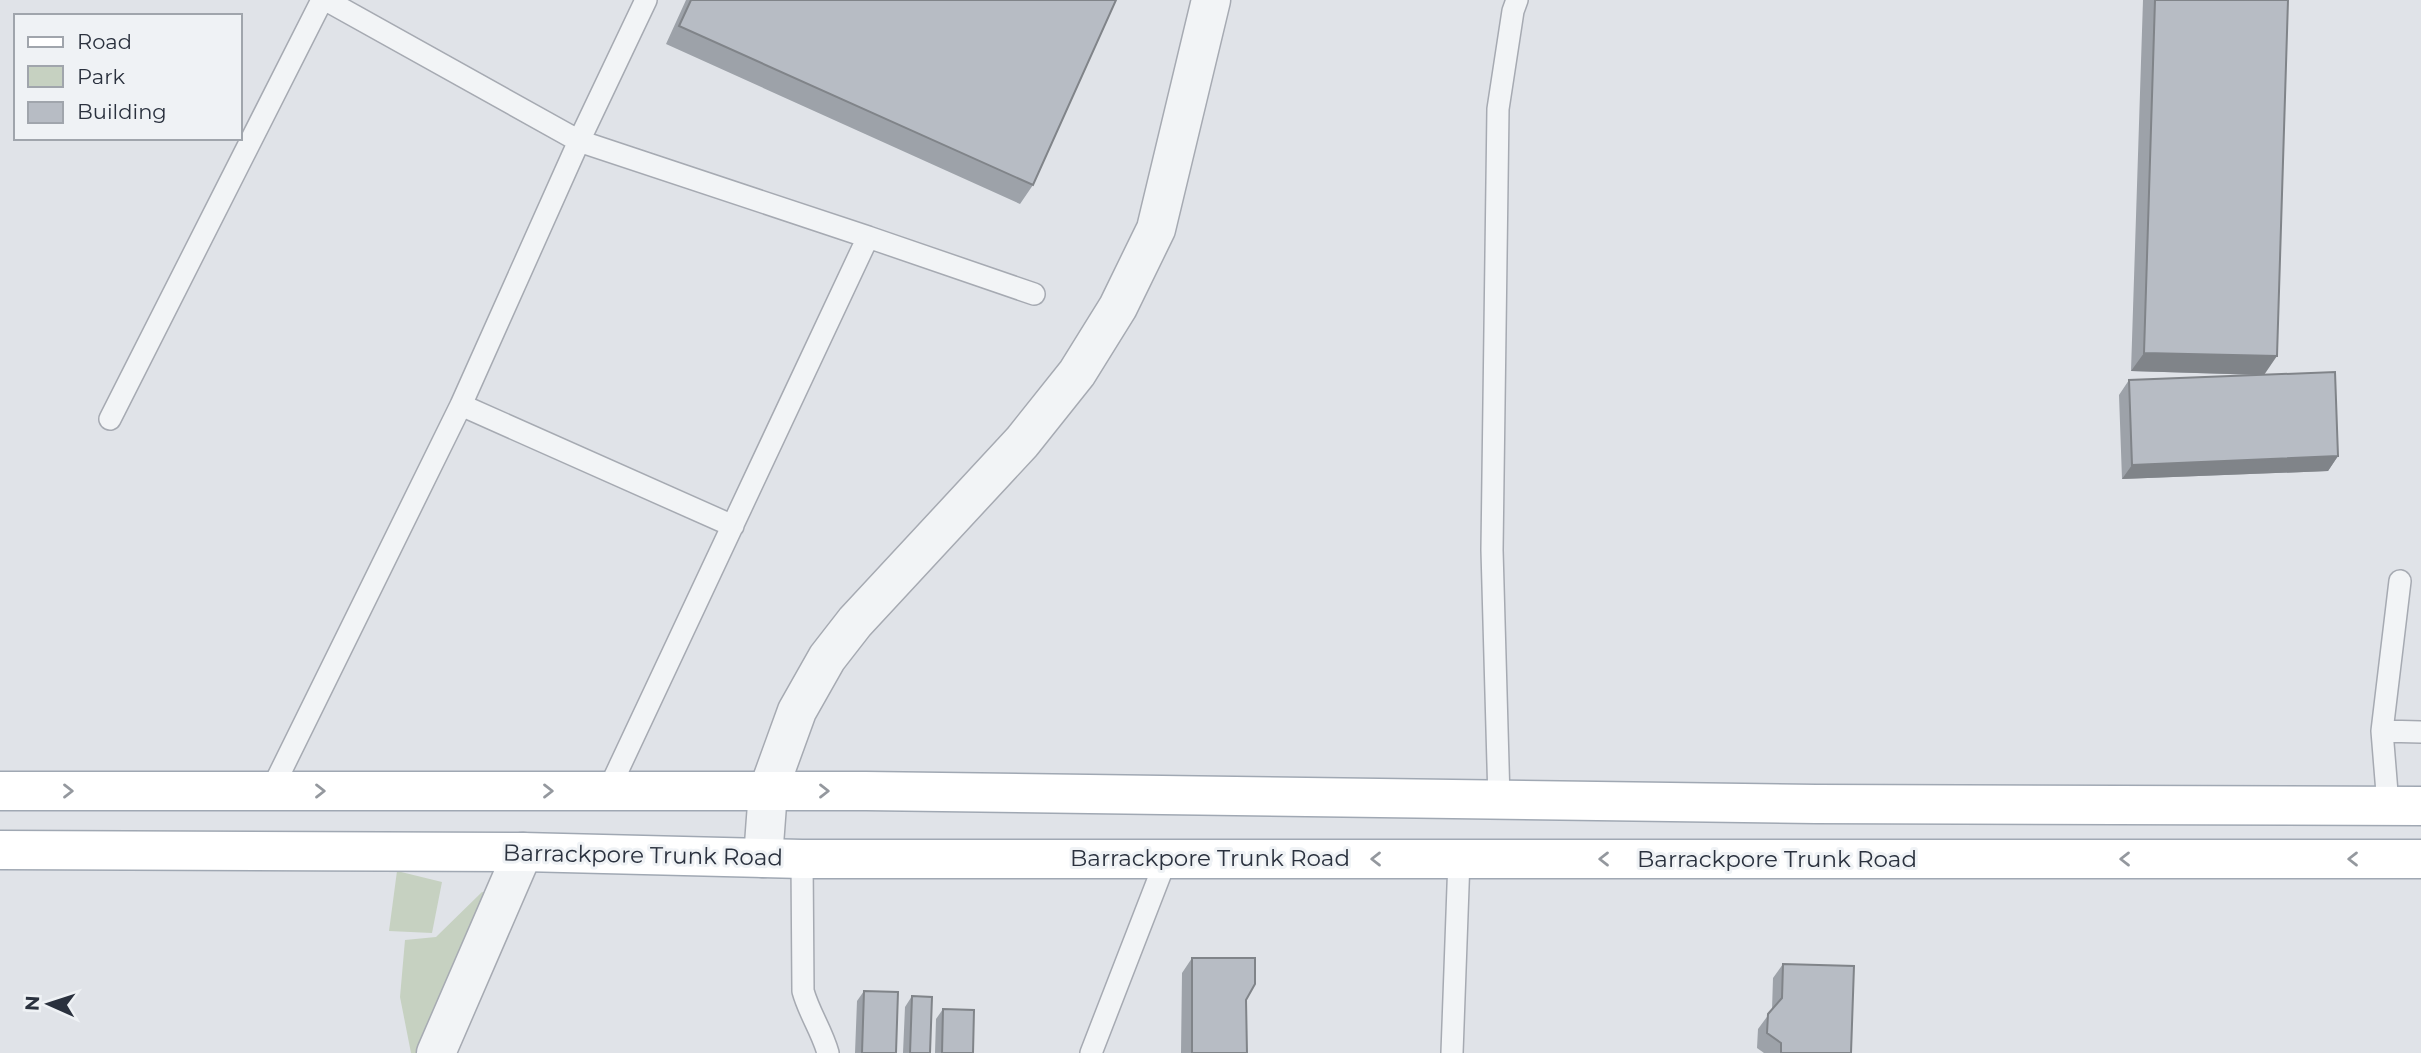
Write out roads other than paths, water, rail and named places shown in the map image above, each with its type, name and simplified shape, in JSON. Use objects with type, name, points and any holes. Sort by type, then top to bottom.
[{"type":"main road","points":[[0,791],[768,791],[1816,804],[2405,806]]},
{"type":"main road","name":"Barrackpore Trunk Road","points":[[0,850],[523,852],[802,859],[2421,859]]},
{"type":"street","points":[[764,858],[768,791],[797,711],[827,658],[855,622],[1022,442],[1077,373],[1118,307],[1156,229],[1210,0]]},
{"type":"street","points":[[436,1053],[523,852]]},
{"type":"lane","points":[[110,419],[324,0],[579,141],[1034,294]]},
{"type":"lane","points":[[271,791],[461,405],[579,141],[646,0]]},
{"type":"lane","points":[[1499,800],[1492,550],[1498,109],[1513,10],[1517,0]]},
{"type":"lane","points":[[608,791],[868,237]]},
{"type":"lane","points":[[461,405],[733,526]]},
{"type":"lane","points":[[2400,581],[2382,732],[2405,806]]},
{"type":"lane","points":[[2382,732],[2421,732]]},
{"type":"lane","points":[[1091,1053],[1167,857]]},
{"type":"lane","points":[[802,859],[803,991],[828,1053]]},
{"type":"lane","points":[[1452,1053],[1459,859]]}]
